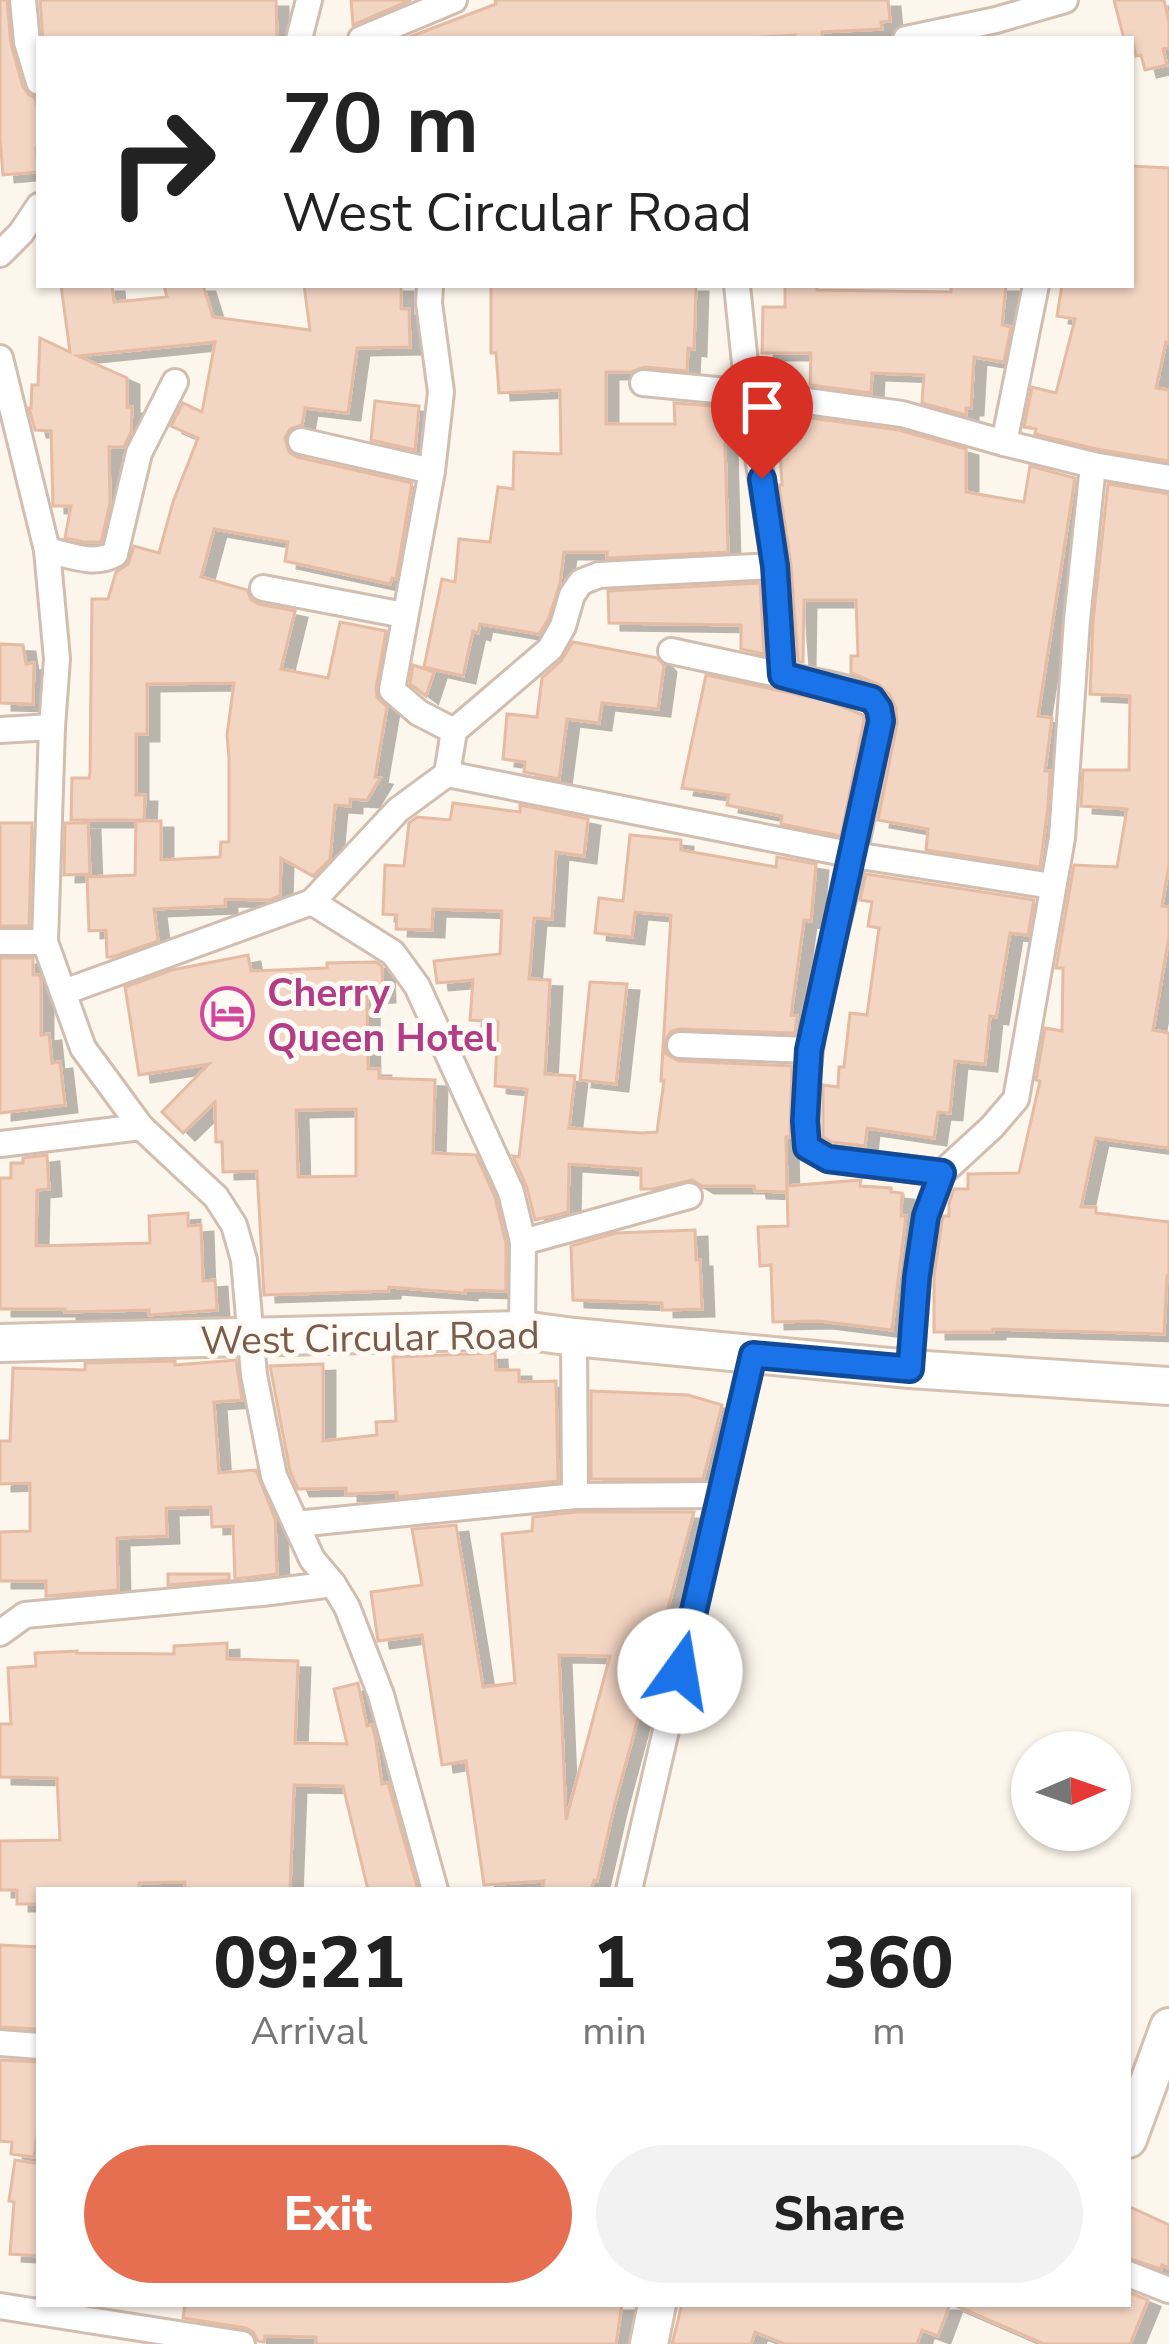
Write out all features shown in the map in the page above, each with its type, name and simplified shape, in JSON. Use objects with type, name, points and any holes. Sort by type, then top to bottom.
[{"type":"street","points":[[23,0],[36,72]]},
{"type":"street","points":[[300,36],[309,0]]},
{"type":"street","points":[[369,36],[454,0]]},
{"type":"street","points":[[920,36],[1065,0]]},
{"type":"street","points":[[0,254],[36,211]]},
{"type":"street","points":[[430,288],[441,392],[432,471],[392,690],[419,713],[454,731]]},
{"type":"street","points":[[737,288],[775,566],[782,675]]},
{"type":"street","points":[[1004,443],[1035,288]]},
{"type":"street","points":[[0,358],[46,550],[57,659],[45,942],[83,1048],[141,1127],[216,1197],[234,1225],[244,1260],[249,1337],[274,1476],[312,1559],[347,1607],[381,1695],[434,1887]]},
{"type":"street","points":[[46,550],[93,561],[115,554],[139,453],[176,382]]},
{"type":"street","points":[[643,383],[902,413],[1093,465],[1169,478]]},
{"type":"street","points":[[301,441],[432,471]]},
{"type":"street","points":[[910,1369],[926,1216],[942,1173],[1016,1099],[1062,838],[1093,465]]},
{"type":"street","points":[[64,992],[312,902],[398,810],[447,774],[454,731],[550,649],[580,583],[599,574],[775,566]]},
{"type":"street","points":[[263,588],[404,615]]},
{"type":"street","points":[[671,651],[851,692],[872,699],[879,709],[881,721],[854,855],[809,1050],[807,1147],[828,1159],[942,1173]]},
{"type":"street","points":[[0,730],[52,727]]},
{"type":"street","points":[[447,774],[854,855],[1052,886]]},
{"type":"street","points":[[312,902],[393,953],[417,986],[511,1192],[524,1242],[522,1330]]},
{"type":"street","points":[[0,942],[45,942]]},
{"type":"street","points":[[680,1045],[809,1050]]},
{"type":"street","points":[[0,1144],[141,1127]]},
{"type":"street","points":[[524,1242],[689,1196]]},
{"type":"street","name":"West Circular Road","points":[[0,1342],[522,1330],[910,1369],[1169,1386]]},
{"type":"street","points":[[574,1337],[575,1496]]},
{"type":"street","points":[[629,1887],[753,1355]]},
{"type":"street","points":[[296,1524],[575,1496],[720,1495]]},
{"type":"street","points":[[0,1634],[26,1615],[333,1584]]},
{"type":"street","points":[[1131,2131],[1169,2027]]},
{"type":"street","points":[[0,2043],[36,2046]]},
{"type":"street","points":[[1131,2275],[1169,2290]]},
{"type":"street","points":[[0,2306],[242,2344]]},
{"type":"street","points":[[649,2344],[656,2307]]},
{"type":"building","points":[[0,0],[7,0],[11,44],[23,87],[36,102],[36,172],[3,175]]},
{"type":"building","points":[[40,0],[276,0],[277,36],[43,36]]},
{"type":"building","points":[[351,0],[411,0],[353,25]]},
{"type":"building","points":[[495,0],[888,0],[890,21],[881,22],[882,29],[822,32],[822,36],[412,36],[496,4]]},
{"type":"building","points":[[1114,0],[1164,0],[1169,22],[1169,48],[1163,49],[1167,65],[1145,70],[1141,55],[1136,56],[1134,36],[1123,36]]},
{"type":"building","points":[[1134,166],[1169,168],[1169,343],[1156,388],[1169,390],[1169,461],[1096,449],[1024,427],[1032,387],[1056,393],[1075,319],[1057,316],[1062,288],[1134,288]]},
{"type":"building","points":[[61,288],[112,288],[114,302],[167,297],[165,288],[204,288],[213,317],[310,330],[304,288],[401,288],[401,309],[409,309],[410,347],[357,348],[348,413],[305,408],[302,425],[290,429],[285,438],[289,452],[297,457],[412,483],[396,579],[390,584],[285,561],[288,542],[214,529],[201,577],[247,590],[259,604],[295,611],[281,669],[328,678],[340,622],[386,631],[376,688],[377,697],[387,707],[375,777],[380,778],[367,800],[350,799],[350,806],[335,805],[330,859],[313,876],[281,858],[280,896],[225,899],[225,906],[154,909],[158,941],[112,957],[107,957],[106,930],[89,931],[87,877],[135,875],[136,821],[161,821],[161,860],[220,857],[221,842],[229,842],[227,735],[234,683],[147,684],[147,734],[136,734],[136,795],[145,795],[144,820],[71,820],[72,778],[89,778],[90,773],[92,599],[108,599],[116,572],[128,564],[134,546],[159,553],[198,438],[171,426],[183,403],[202,412],[215,342],[78,356],[127,378],[127,407],[132,407],[131,432],[124,447],[109,447],[110,503],[101,542],[65,538],[71,506],[53,506],[51,431],[35,430],[29,408],[32,385],[38,385],[40,338],[70,352]]},
{"type":"building","points":[[491,288],[696,288],[694,349],[688,348],[687,371],[645,367],[606,372],[606,424],[675,424],[674,403],[724,407],[728,552],[607,558],[607,552],[564,552],[560,583],[539,634],[480,624],[478,633],[473,631],[463,676],[424,667],[442,579],[455,582],[459,539],[490,542],[498,487],[513,489],[514,452],[561,454],[560,390],[499,393],[496,353],[491,353]]},
{"type":"building","points":[[785,288],[951,292],[951,288],[1006,288],[1002,325],[1011,327],[1004,362],[974,357],[971,408],[966,408],[966,415],[922,403],[924,375],[872,373],[871,393],[810,385],[811,353],[762,353],[763,307],[785,307]]},
{"type":"building","points":[[375,401],[419,406],[415,450],[371,440]]},
{"type":"building","points":[[768,412],[899,430],[966,449],[966,492],[1024,502],[1030,466],[1075,478],[1038,716],[1052,718],[1040,867],[926,850],[928,829],[878,820],[896,708],[878,684],[851,673],[851,656],[858,656],[856,600],[804,600],[803,662],[798,661],[779,485],[779,437],[771,436]]},
{"type":"building","points":[[1108,484],[1169,494],[1169,865],[1162,906],[1169,907],[1169,936],[1153,1030],[1169,1033],[1169,1148],[1096,1138],[1081,1207],[1169,1222],[1164,1334],[934,1332],[934,1276],[942,1220],[949,1216],[954,1189],[968,1189],[968,1174],[1019,1173],[1040,1081],[1036,1080],[1045,1028],[1062,1031],[1063,968],[1056,968],[1074,865],[1117,867],[1127,809],[1081,806],[1083,770],[1129,770],[1130,696],[1090,694]]},
{"type":"building","points":[[760,583],[764,654],[741,649],[741,625],[609,623],[608,591]]},
{"type":"building","points":[[573,642],[657,658],[664,665],[658,709],[602,703],[599,723],[567,719],[559,779],[524,772],[525,762],[503,759],[507,714],[537,717],[542,678]]},
{"type":"building","points":[[0,644],[23,645],[26,664],[34,663],[33,704],[0,703]]},
{"type":"building","points":[[413,665],[434,672],[426,696],[410,684]]},
{"type":"building","points":[[706,675],[828,701],[863,715],[841,836],[781,824],[782,816],[727,805],[729,795],[682,788]]},
{"type":"building","points":[[453,803],[520,812],[520,805],[588,819],[584,856],[556,852],[552,919],[534,918],[529,979],[550,980],[545,1074],[575,1076],[569,1128],[657,1132],[664,1081],[661,1081],[671,915],[635,912],[632,937],[595,933],[599,898],[623,901],[630,835],[681,840],[681,850],[776,867],[777,857],[816,864],[811,921],[804,920],[791,1015],[797,1016],[795,1033],[679,1029],[671,1031],[664,1043],[666,1054],[679,1061],[792,1066],[787,1192],[755,1191],[754,1186],[702,1186],[692,1180],[641,1189],[641,1169],[569,1164],[568,1212],[535,1220],[513,1156],[519,1157],[527,1089],[495,1086],[498,1022],[470,1020],[473,980],[437,983],[434,961],[500,954],[502,911],[433,909],[432,930],[396,929],[397,915],[383,914],[385,865],[404,866],[409,823],[417,817],[450,820]]},
{"type":"building","points":[[0,823],[32,823],[29,926],[0,926]]},
{"type":"building","points":[[65,823],[88,823],[90,874],[64,875]]},
{"type":"building","points":[[866,874],[1034,900],[1028,935],[1010,933],[996,1017],[990,1016],[985,1064],[955,1061],[950,1113],[938,1112],[934,1138],[867,1128],[865,1146],[823,1137],[823,1085],[838,1087],[850,1013],[867,1015],[879,928],[868,926],[872,902],[860,900]]},
{"type":"building","points":[[248,955],[251,971],[327,968],[327,963],[376,962],[382,966],[383,995],[367,996],[368,1069],[379,1069],[379,1078],[435,1080],[433,1153],[476,1155],[495,1197],[506,1244],[506,1291],[389,1287],[388,1291],[264,1295],[257,1171],[223,1172],[215,1102],[183,1133],[162,1112],[209,1064],[139,1075],[125,987],[172,970]],"holes":[[[356,1109],[356,1176],[298,1177],[296,1110]]]},
{"type":"building","points":[[0,958],[33,958],[33,975],[41,979],[41,1035],[49,1034],[52,1063],[60,1062],[65,1105],[0,1113]]},
{"type":"building","points":[[590,982],[627,984],[616,1084],[580,1080]]},
{"type":"building","points":[[47,1155],[49,1189],[37,1190],[36,1246],[150,1243],[149,1216],[188,1213],[188,1226],[201,1225],[203,1281],[215,1280],[217,1310],[149,1315],[149,1310],[0,1309],[0,1178],[11,1178],[11,1163]]},
{"type":"building","points":[[861,1180],[860,1186],[902,1193],[901,1216],[906,1216],[892,1330],[820,1321],[773,1322],[771,1265],[760,1266],[758,1227],[788,1226],[787,1186]]},
{"type":"building","points":[[695,1230],[702,1309],[662,1310],[662,1303],[573,1300],[571,1246],[616,1233]]},
{"type":"building","points":[[495,1353],[496,1370],[519,1370],[519,1382],[556,1381],[558,1481],[397,1497],[397,1492],[298,1489],[290,1471],[270,1366],[323,1364],[323,1441],[377,1435],[376,1422],[396,1421],[393,1357]]},
{"type":"building","points":[[236,1360],[242,1400],[214,1402],[219,1473],[256,1470],[275,1519],[277,1574],[235,1579],[233,1526],[212,1527],[211,1507],[166,1508],[167,1536],[117,1538],[118,1590],[46,1596],[46,1581],[0,1581],[0,1532],[30,1531],[30,1483],[0,1484],[0,1441],[10,1441],[13,1368],[85,1370],[85,1363],[175,1361],[175,1365]]},
{"type":"building","points":[[591,1391],[688,1395],[722,1405],[703,1479],[591,1479]]},
{"type":"building","points":[[576,1512],[694,1512],[592,1887],[543,1887],[544,1881],[484,1885],[466,1761],[442,1765],[422,1635],[378,1641],[371,1592],[422,1585],[412,1529],[456,1525],[483,1687],[515,1683],[502,1534],[532,1531],[533,1517]],"holes":[[[559,1655],[610,1656],[566,1820]]]},
{"type":"building","points":[[168,1574],[229,1574],[229,1580],[168,1585]]},
{"type":"building","points":[[227,1643],[227,1659],[298,1661],[295,1743],[347,1744],[334,1689],[358,1683],[367,1726],[372,1725],[375,1735],[382,1784],[388,1783],[417,1887],[367,1887],[343,1786],[294,1785],[290,1887],[185,1887],[185,1882],[36,1887],[36,1904],[17,1904],[17,1890],[0,1890],[0,1841],[60,1840],[57,1778],[0,1777],[0,1724],[11,1724],[8,1668],[36,1666],[35,1653],[174,1654],[174,1646]]},
{"type":"building","points":[[0,1945],[36,1947],[36,2029],[0,2027]]},
{"type":"building","points":[[0,2060],[36,2062],[34,2157],[11,2154],[12,2142],[0,2141]]},
{"type":"building","points":[[15,2160],[36,2164],[36,2256],[10,2254],[14,2202],[9,2201]]},
{"type":"building","points":[[1131,2207],[1169,2225],[1169,2268],[1162,2265],[1161,2269],[1131,2259]]},
{"type":"building","points":[[1131,2293],[1148,2300],[1130,2344],[1044,2344],[959,2307],[1131,2307]]},
{"type":"building","points":[[185,2307],[622,2307],[616,2344],[316,2344],[316,2337],[265,2336],[264,2342],[246,2328],[183,2318]]},
{"type":"building","points":[[681,2307],[949,2307],[938,2336],[922,2330],[917,2344],[785,2344],[755,2332],[751,2344],[672,2344]]},
{"type":"place","name":"Cherry Queen Hotel","points":[[228,1014]]},
{"type":"route","points":[[680,1671],[753,1355],[910,1369],[926,1216],[942,1173],[828,1159],[807,1147],[809,1050],[881,721],[872,699],[782,675],[775,566],[762,479]]}]
